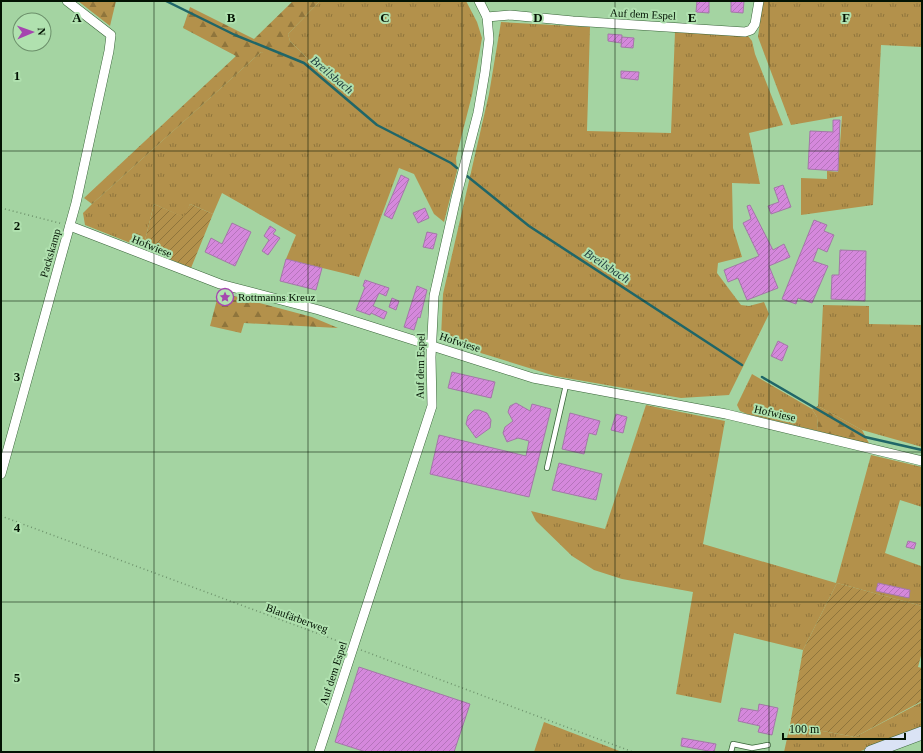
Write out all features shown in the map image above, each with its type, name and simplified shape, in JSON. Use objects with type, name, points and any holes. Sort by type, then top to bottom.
[{"type":"street","name":"Packskamp","points":[[1,474],[70,226],[111,35],[67,1]]},
{"type":"street","name":"Auf dem Espel","points":[[319,752],[432,406],[434,296],[456,198],[478,113],[489,39],[487,17],[478,1]]},
{"type":"street","name":"Auf dem Espel","points":[[487,17],[510,15],[588,22],[745,32],[751,30],[755,24],[759,1]]},
{"type":"street","name":"Hofwiese","points":[[70,226],[220,284],[319,310],[527,376],[566,385],[726,414],[922,461]]},
{"type":"street","points":[[877,751],[922,733]]},
{"type":"lane","points":[[547,468],[566,385]]},
{"type":"lane","points":[[731,752],[733,744],[752,748],[768,745]]},
{"type":"path","points":[[1,208],[70,226]]},
{"type":"path","name":"Blaufärberweg","points":[[1,516],[633,752]]},
{"type":"green space","points":[[78,1],[116,1],[110,26]]},
{"type":"green space","points":[[293,1],[320,1],[288,34],[290,41],[314,65],[307,74],[261,52],[92,204],[84,198],[236,56],[183,28],[190,7],[254,39]]},
{"type":"green space","points":[[320,1],[466,1],[477,22],[482,38],[472,95],[456,158],[457,171],[444,222],[434,214],[414,174],[399,168],[359,277],[286,259],[296,235],[222,193],[213,214],[190,204],[185,218],[154,204],[143,248],[85,225],[83,213],[92,204],[261,52],[314,65],[290,41],[288,34]]},
{"type":"green space","points":[[763,1],[922,1],[922,47],[881,45],[873,205],[801,215],[801,178],[827,179],[827,171],[838,172],[842,116],[791,125],[758,37]]},
{"type":"green space","points":[[501,22],[590,27],[587,131],[671,133],[675,32],[748,36],[752,41],[755,54],[783,125],[749,133],[760,184],[732,183],[733,228],[742,257],[718,263],[717,273],[741,305],[749,306],[764,302],[769,314],[729,395],[681,398],[555,376],[458,346],[441,337],[443,294],[489,94]]},
{"type":"green space","points":[[154,204],[184,217],[190,204],[213,214],[191,268],[143,248]]},
{"type":"green space","points":[[219,292],[312,317],[338,328],[244,323],[241,333],[210,326]]},
{"type":"green space","points":[[823,305],[869,306],[869,324],[922,325],[922,447],[862,430],[818,406]]},
{"type":"green space","points":[[752,374],[812,409],[817,417],[818,431],[740,411],[737,405]]},
{"type":"green space","points":[[646,405],[725,421],[703,544],[836,583],[871,455],[922,467],[922,507],[900,500],[885,553],[921,566],[922,564],[922,606],[837,583],[803,650],[734,633],[721,703],[676,694],[693,592],[622,579],[594,570],[572,556],[536,521],[531,511],[605,529]]},
{"type":"green space","points":[[818,406],[862,430],[870,445],[818,431],[817,417],[812,409]]},
{"type":"green space","points":[[837,583],[922,606],[922,652],[918,667],[922,668],[922,701],[855,737],[790,725],[803,650]]},
{"type":"green space","points":[[922,702],[922,726],[917,730],[858,752],[784,752],[790,725],[855,737]]},
{"type":"green space","points":[[544,722],[622,752],[534,752]]},
{"type":"building","points":[[697,1],[709,1],[709,13],[696,12]]},
{"type":"building","points":[[731,1],[744,1],[743,13],[731,12]]},
{"type":"building","points":[[608,34],[622,35],[621,43],[608,41]]},
{"type":"building","points":[[622,37],[634,38],[633,48],[621,47]]},
{"type":"building","points":[[621,71],[639,72],[638,80],[621,78]]},
{"type":"building","points":[[833,120],[840,120],[838,171],[808,169],[810,131],[833,132]]},
{"type":"building","points":[[401,175],[409,179],[392,219],[384,215]]},
{"type":"building","points":[[783,185],[791,207],[771,214],[768,206],[779,202],[774,188]]},
{"type":"building","points":[[750,205],[773,250],[784,244],[790,257],[769,266],[778,288],[747,300],[738,278],[728,282],[724,270],[759,256],[743,223],[751,219],[747,206]]},
{"type":"building","points":[[425,208],[429,218],[418,223],[413,213]]},
{"type":"building","points":[[814,220],[827,225],[824,231],[834,235],[827,252],[818,248],[813,261],[828,266],[812,303],[798,298],[796,304],[782,299]]},
{"type":"building","points":[[232,223],[251,232],[235,266],[205,252],[211,238],[222,244]]},
{"type":"building","points":[[270,226],[276,230],[273,234],[280,238],[268,255],[262,251],[269,240],[264,236]]},
{"type":"building","points":[[427,232],[437,234],[433,249],[423,247]]},
{"type":"building","points":[[840,250],[866,251],[865,301],[831,299],[832,275],[839,275]]},
{"type":"building","points":[[286,259],[322,268],[316,290],[280,281]]},
{"type":"building","points":[[365,280],[389,288],[386,296],[379,293],[373,306],[387,312],[384,319],[371,313],[370,315],[356,310],[365,287],[363,286]]},
{"type":"building","points":[[417,286],[427,290],[420,318],[418,317],[414,330],[404,327]]},
{"type":"building","points":[[392,298],[399,301],[396,310],[389,307]]},
{"type":"building","points":[[778,341],[788,346],[782,361],[771,356]]},
{"type":"building","points":[[452,372],[495,382],[491,398],[448,388]]},
{"type":"building","points":[[516,403],[530,411],[532,404],[551,409],[529,497],[430,474],[439,435],[526,456],[529,441],[518,438],[507,442],[503,433],[505,427],[513,421],[508,412],[510,406]]},
{"type":"building","points":[[474,410],[487,413],[491,420],[490,428],[476,438],[466,424],[468,416]]},
{"type":"building","points":[[570,413],[600,421],[596,435],[589,433],[584,454],[562,449]]},
{"type":"building","points":[[616,414],[627,417],[623,433],[611,430]]},
{"type":"building","points":[[559,463],[602,474],[596,500],[552,490]]},
{"type":"building","points":[[908,541],[916,543],[914,549],[906,547]]},
{"type":"building","points":[[878,583],[910,590],[909,598],[876,591]]},
{"type":"building","points":[[359,667],[470,704],[454,752],[366,752],[335,742]]},
{"type":"building","points":[[759,704],[778,708],[772,735],[758,732],[760,726],[738,721],[741,708],[758,711]]},
{"type":"building","points":[[682,738],[716,744],[714,752],[681,746]]},
{"type":"waterway","name":"Breilsbach","points":[[166,1],[235,35],[304,63],[377,125],[451,163],[457,168]]},
{"type":"waterway","name":"Breilsbach","points":[[467,176],[529,226],[742,365]]},
{"type":"waterway","name":"Breilsbach","points":[[762,377],[865,437],[922,450]]},
{"type":"place","name":"Rottmanns Kreuz","points":[[225,297]]}]
